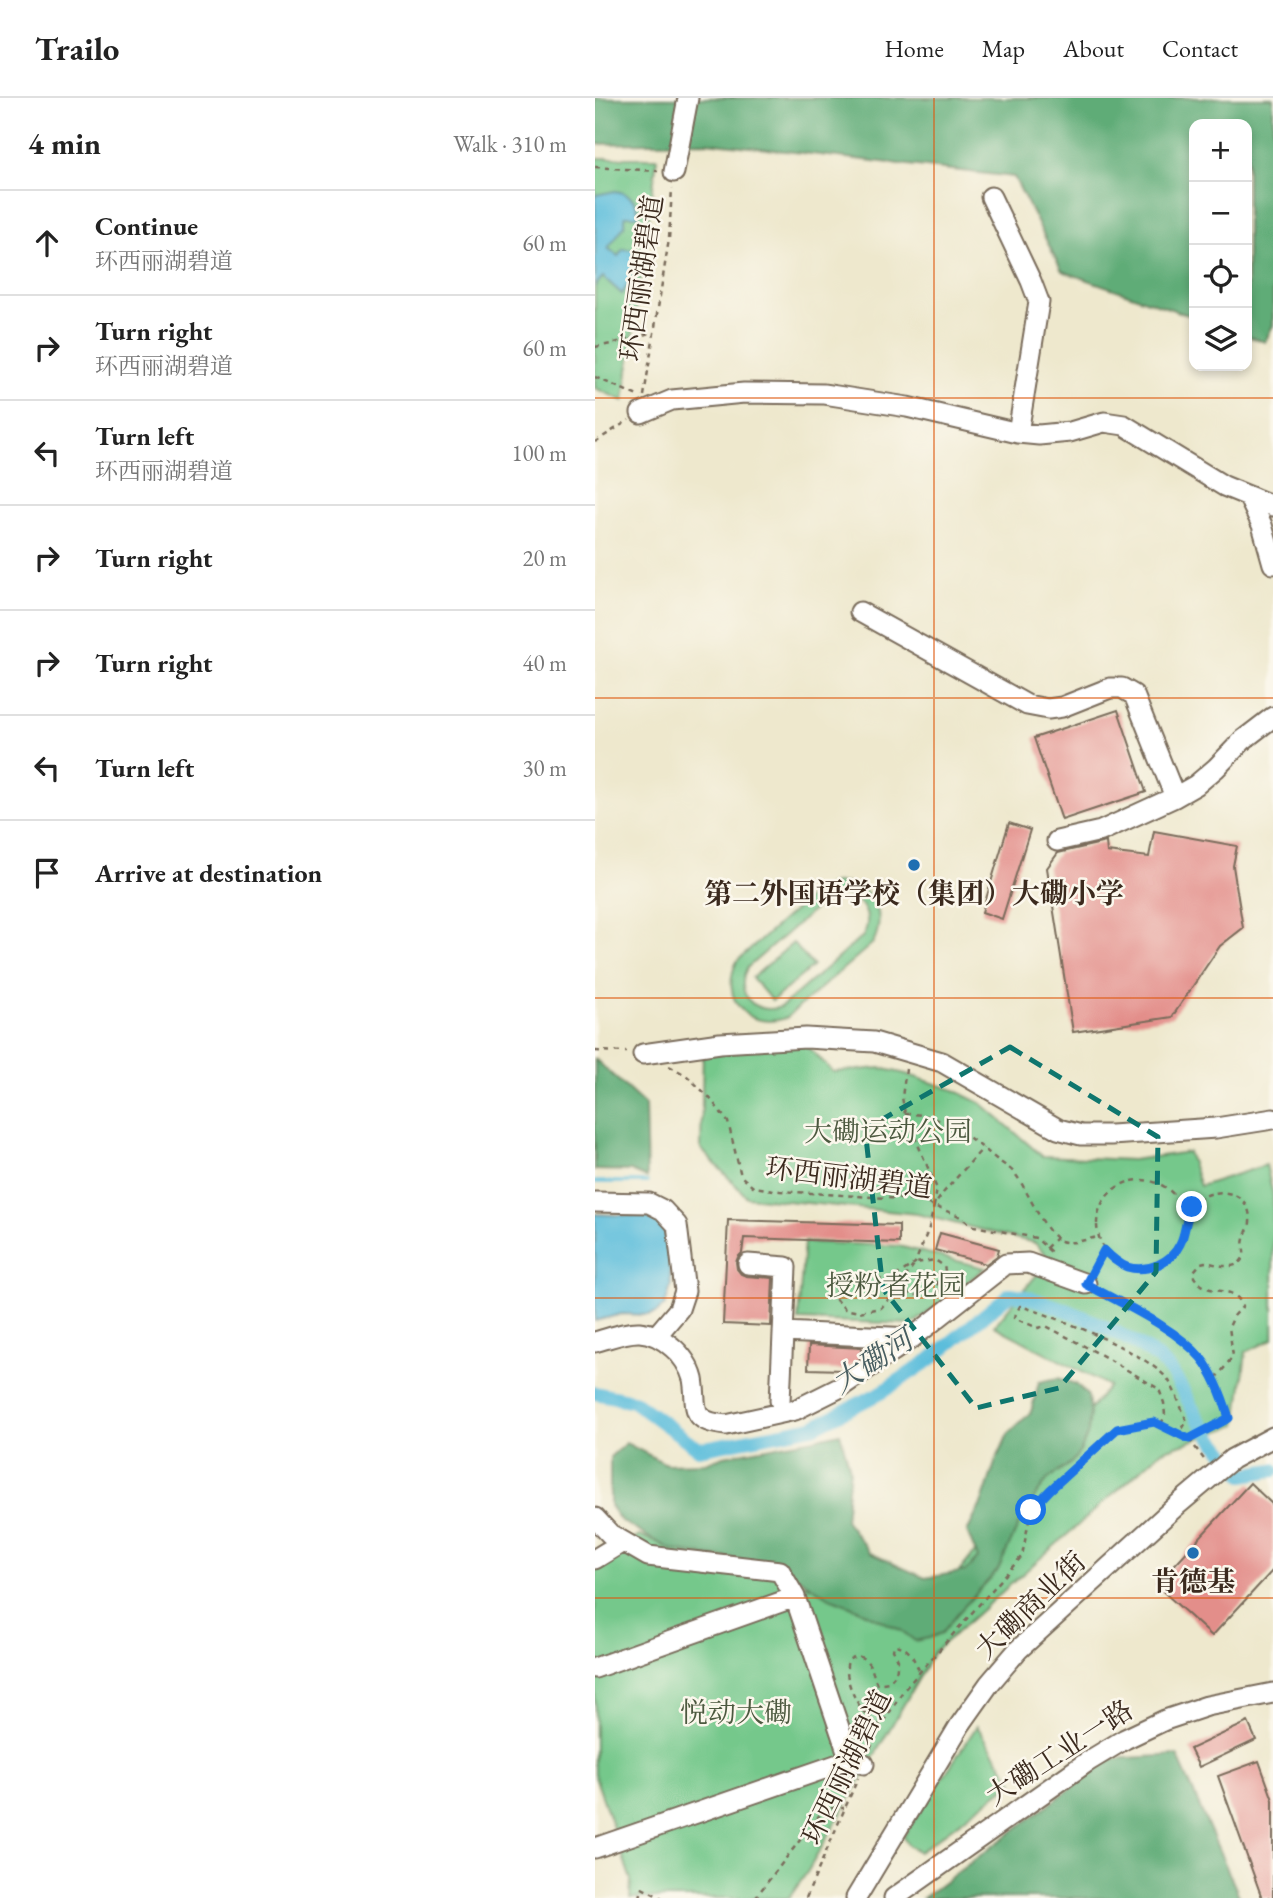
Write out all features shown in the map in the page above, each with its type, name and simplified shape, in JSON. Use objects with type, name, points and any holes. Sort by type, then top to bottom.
[{"type":"street","points":[[674,172],[688,98]]},
{"type":"street","points":[[991,197],[1031,281],[1038,302],[1018,433]]},
{"type":"street","points":[[642,406],[672,400],[744,393],[824,394],[907,407],[1018,433],[1039,435],[1070,432],[1104,422],[1124,425],[1224,486],[1273,506]]},
{"type":"street","points":[[1249,498],[1262,525],[1273,564]]},
{"type":"street","points":[[860,612],[1027,705],[1048,709],[1062,707],[1110,688],[1122,688],[1133,695],[1175,797]]},
{"type":"street","points":[[1057,841],[1101,831],[1196,785],[1243,740],[1273,717]]},
{"type":"street","points":[[643,1054],[720,1043],[806,1038],[874,1042],[942,1062],[1058,1129],[1081,1135],[1216,1128],[1273,1119]]},
{"type":"street","points":[[595,1202],[649,1203],[663,1210],[677,1225],[685,1291],[679,1309],[656,1335]]},
{"type":"street","points":[[595,1342],[629,1332],[656,1335],[678,1352],[688,1366],[693,1378],[695,1409],[714,1424],[726,1424],[795,1410],[857,1377],[912,1338],[1006,1264],[1028,1263],[1086,1284]]},
{"type":"street","points":[[748,1264],[786,1267],[780,1401]]},
{"type":"street","points":[[783,1332],[912,1338]]},
{"type":"street","name":"大磡商业街","points":[[856,1898],[960,1725],[989,1684],[1018,1650],[1175,1507],[1232,1459],[1273,1437]]},
{"type":"street","points":[[595,1518],[610,1534],[648,1556],[780,1571],[795,1597],[857,1762],[595,1848]]},
{"type":"street","points":[[595,1559],[623,1542]]},
{"type":"street","points":[[595,1668],[795,1597]]},
{"type":"street","name":"大磡工业一路","points":[[894,1898],[1087,1762],[1125,1739],[1196,1709],[1273,1693]]},
{"type":"path","name":"环西丽湖碧道","points":[[595,167],[674,172],[669,239],[642,406]]},
{"type":"path","points":[[595,346],[653,332]]},
{"type":"path","points":[[595,377],[642,406],[595,442]]},
{"type":"path","points":[[595,1051],[643,1054]]},
{"type":"path","points":[[896,1291],[916,1295],[940,1289],[935,1279],[939,1272],[945,1271],[944,1266],[935,1260],[915,1262],[890,1280],[854,1277],[844,1280],[836,1287],[836,1300],[845,1309],[859,1312],[881,1308],[915,1262],[929,1228],[937,1189],[905,1114],[902,1097],[910,1052]]},
{"type":"path","name":"环西丽湖碧道","points":[[667,1066],[686,1075],[728,1122],[741,1175],[753,1187],[918,1200],[957,1214],[974,1226],[1036,1238],[1056,1256]]},
{"type":"path","points":[[905,1114],[929,1116],[954,1128],[983,1148],[1017,1176],[1056,1238],[1068,1242],[1098,1237]]},
{"type":"path","points":[[935,1206],[943,1193],[983,1148]]},
{"type":"path","points":[[1185,1227],[1180,1203],[1170,1191],[1157,1183],[1144,1180],[1129,1181],[1105,1196],[1098,1209],[1096,1223],[1104,1250],[1128,1267],[1143,1269],[1157,1266],[1170,1258],[1179,1246],[1185,1227],[1189,1212],[1206,1195],[1224,1191],[1244,1200],[1251,1221],[1243,1242],[1244,1254],[1239,1262],[1228,1268],[1205,1262],[1194,1271],[1194,1277],[1205,1289],[1231,1293],[1243,1306],[1229,1327],[1233,1356],[1214,1380]]},
{"type":"path","points":[[1046,1248],[1056,1238]]},
{"type":"path","points":[[1104,1250],[1086,1284],[1175,1334],[1202,1359],[1214,1380],[1229,1418],[1189,1439],[1215,1474]]},
{"type":"path","points":[[1160,1425],[1164,1416],[1164,1403],[1159,1389],[1046,1326],[1038,1328],[1014,1318],[1020,1306],[1055,1316],[1113,1343],[1149,1364],[1168,1381],[1187,1421],[1179,1434]]},
{"type":"path","name":"环西丽湖碧道","points":[[806,1898],[845,1808],[857,1762],[903,1691],[1022,1556],[1031,1510],[1117,1429],[1154,1422],[1189,1439]]},
{"type":"path","points":[[881,1726],[865,1712],[852,1691],[847,1676],[848,1660],[856,1656],[862,1657],[870,1665],[877,1684],[889,1682],[896,1674],[899,1664],[893,1650],[897,1644],[909,1651],[920,1672]]},
{"type":"path","points":[[755,1898],[825,1808],[845,1808]]},
{"type":"path","points":[[640,1898],[642,1888],[662,1898]]},
{"type":"highlighted area","points":[[1010,1047],[1158,1137],[1156,1272],[1059,1388],[976,1408],[883,1289],[865,1129]]},
{"type":"green space","points":[[595,98],[1273,98],[1273,325],[1265,342],[1252,338],[1252,119],[1189,119],[1189,315],[1062,271],[1014,177],[706,142],[595,144]]},
{"type":"green space","points":[[595,158],[657,158],[624,401],[595,388]]},
{"type":"green space","points":[[834,883],[858,887],[866,892],[873,900],[879,919],[873,943],[786,1018],[759,1020],[740,1008],[734,999],[732,975],[737,961],[816,891]],"holes":[[[836,895],[850,896],[861,904],[867,916],[863,936],[781,1007],[762,1008],[749,1000],[743,986],[747,968],[824,901]]]},
{"type":"green space","points":[[793,943],[813,966],[772,1001],[752,978]]},
{"type":"green space","name":"悦动大磡","points":[[803,1042],[833,1072],[880,1068],[954,1090],[981,1103],[1042,1156],[1132,1160],[1188,1152],[1200,1186],[1266,1165],[1273,1195],[1273,1339],[1246,1352],[1237,1425],[1162,1451],[934,1652],[808,1871],[789,1898],[630,1898],[631,1880],[595,1776],[595,1566],[639,1536],[921,1619],[1109,1386],[994,1326],[1050,1259],[1035,1243],[917,1214],[747,1197],[701,1149],[703,1048]]},
{"type":"green space","points":[[595,1059],[645,1105],[647,1178],[631,1171],[595,1170]]},
{"type":"green space","name":"授粉者花园","points":[[804,1242],[899,1246],[985,1268],[913,1324],[798,1320]]},
{"type":"green space","points":[[1058,1378],[1076,1384],[1088,1396],[1088,1432],[1081,1450],[1071,1463],[1048,1479],[1026,1509],[998,1570],[942,1633],[929,1638],[915,1641],[902,1631],[830,1598],[780,1566],[672,1550],[621,1521],[610,1506],[610,1457],[626,1443],[666,1464],[705,1463],[724,1456],[840,1433],[850,1469],[845,1520],[870,1553],[925,1578],[966,1571],[978,1558],[967,1532],[982,1502],[1008,1434],[1031,1412],[1039,1382]]},
{"type":"green space","points":[[977,1726],[1013,1782],[919,1852],[908,1845],[903,1837]]},
{"type":"green space","points":[[1177,1755],[1240,1898],[923,1898],[1110,1759]]},
{"type":"water","points":[[615,191],[632,199],[639,216],[625,216],[625,225],[608,248],[618,256],[623,249],[637,250],[633,273],[622,294],[603,277],[595,286],[595,195]]},
{"type":"water","points":[[595,1214],[643,1216],[653,1219],[667,1236],[671,1286],[665,1305],[656,1313],[622,1314],[595,1321]]},
{"type":"building","points":[[1118,710],[1146,792],[1062,820],[1034,738]]},
{"type":"building","points":[[1009,823],[1030,830],[1002,919],[982,912]]},
{"type":"building","points":[[1154,831],[1237,846],[1233,866],[1243,928],[1220,946],[1172,1017],[1073,1032],[1047,868],[1058,853],[1106,842],[1107,852],[1149,857]]},
{"type":"building","points":[[728,1220],[899,1225],[899,1243],[744,1238],[742,1253],[736,1262],[737,1269],[746,1276],[773,1278],[771,1326],[723,1324]]},
{"type":"building","points":[[940,1233],[999,1249],[997,1256],[986,1264],[935,1250]]},
{"type":"building","points":[[809,1345],[861,1348],[861,1358],[843,1370],[808,1369]]},
{"type":"building","points":[[1250,1483],[1273,1505],[1273,1570],[1212,1636],[1156,1585]]},
{"type":"building","points":[[1248,1722],[1256,1740],[1199,1767],[1190,1749]]},
{"type":"building","points":[[1259,1761],[1273,1800],[1273,1898],[1262,1898],[1218,1776]]},
{"type":"waterway","points":[[595,1182],[647,1182]]},
{"type":"waterway","name":"大磡河","points":[[595,1393],[633,1401],[699,1449],[813,1427],[882,1392],[931,1359],[1010,1294],[1047,1303],[1095,1322],[1157,1358],[1169,1369],[1214,1441],[1243,1475],[1273,1470]]},
{"type":"place","name":"第二外国语学校（集团）大磡小学","points":[[914,865]]},
{"type":"place","name":"肯德基","points":[[1193,1553]]},
{"type":"route","points":[[1031,1510],[1117,1429],[1154,1422],[1189,1439],[1229,1418],[1214,1380],[1202,1359],[1175,1334],[1086,1284],[1104,1250],[1128,1267],[1143,1269],[1157,1266],[1170,1258],[1179,1246],[1192,1207]]},
{"type":"park label","name":"大磡运动公园","points":[[888,1131]]}]
